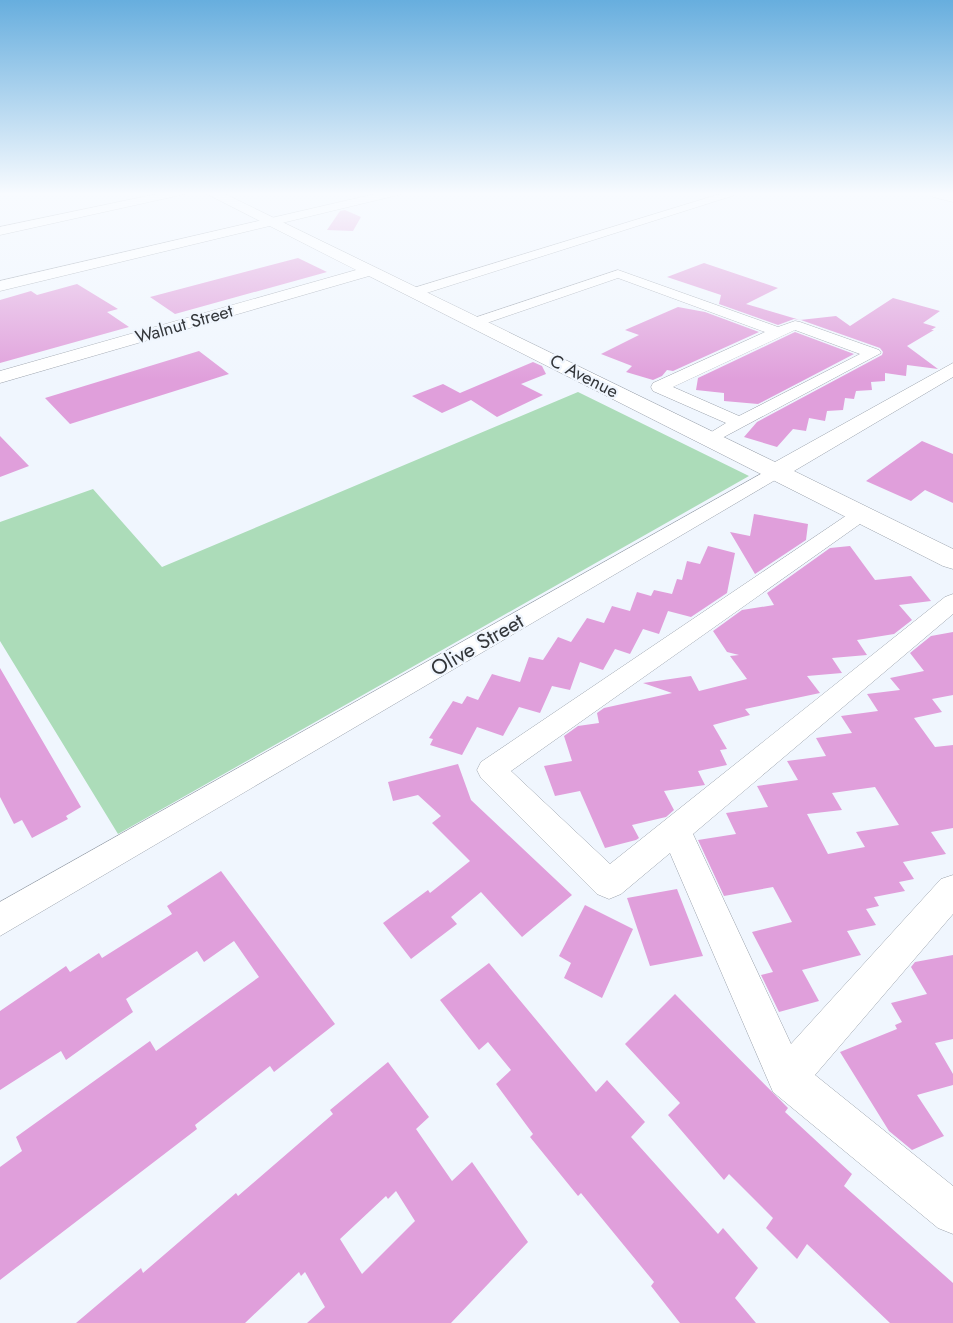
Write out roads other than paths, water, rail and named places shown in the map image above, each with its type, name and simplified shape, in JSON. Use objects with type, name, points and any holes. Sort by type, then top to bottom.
[{"type":"main road","points":[[0,286],[131,256]]},
{"type":"street","name":"C Avenue","points":[[338,256],[953,560]]},
{"type":"street","points":[[412,293],[534,256]]},
{"type":"street","name":"Walnut Street","points":[[0,377],[369,271]]},
{"type":"street","points":[[476,322],[618,274],[778,332]]},
{"type":"street","points":[[709,439],[740,423],[873,353],[795,325],[659,387],[740,423]]},
{"type":"street","name":"Olive Street","points":[[0,920],[953,369]]},
{"type":"street","points":[[668,418],[697,403]]},
{"type":"street","points":[[860,515],[490,770],[609,884],[953,602]]},
{"type":"street","points":[[675,829],[787,1078],[953,1213]]},
{"type":"street","points":[[787,1078],[953,890]]}]
